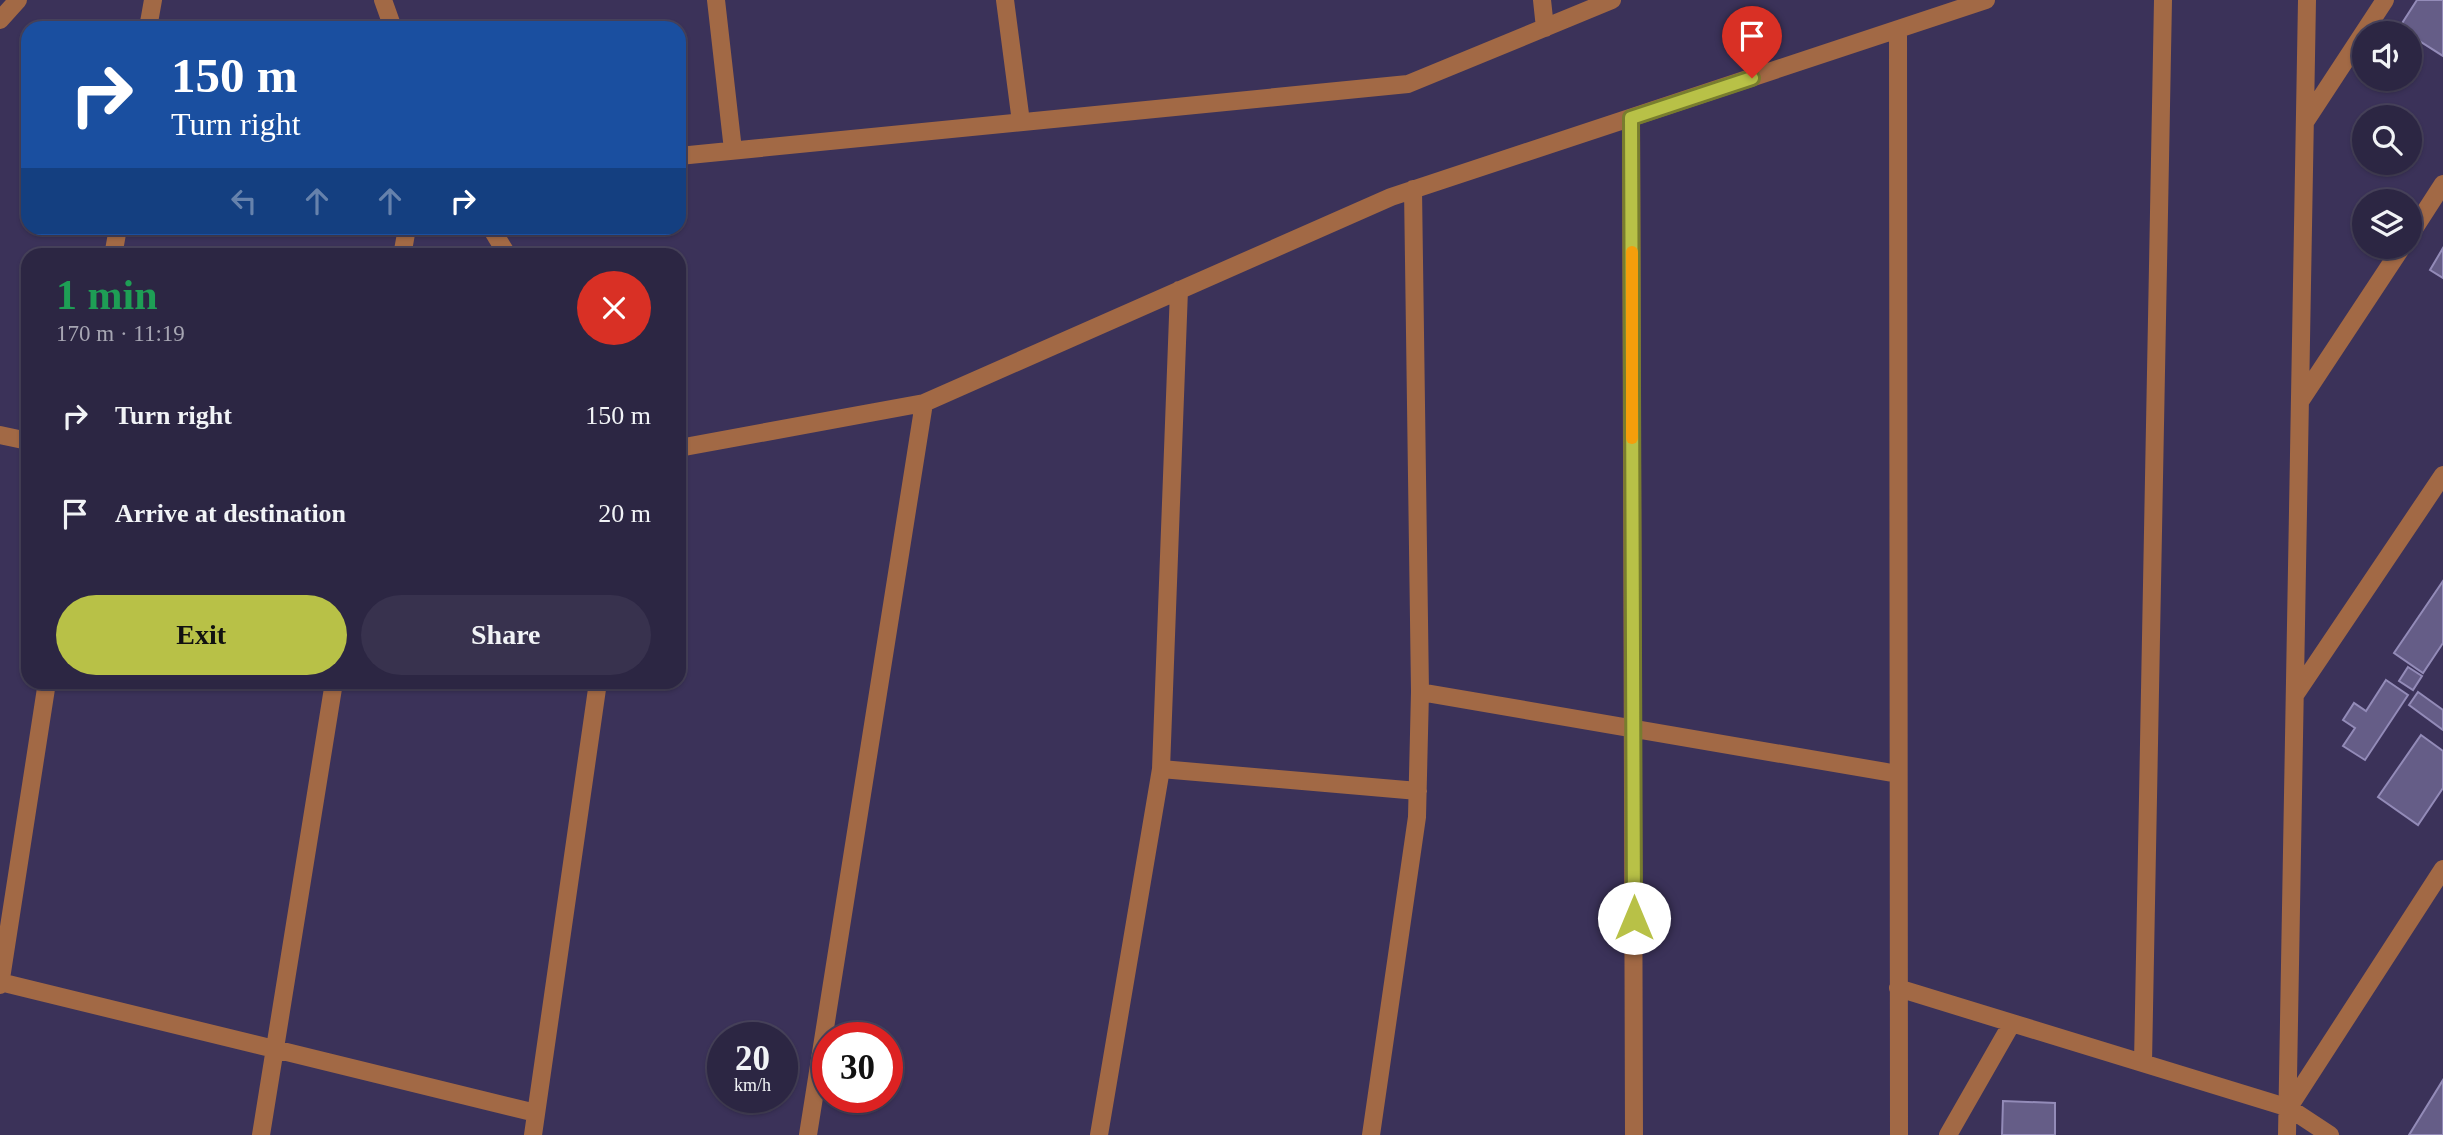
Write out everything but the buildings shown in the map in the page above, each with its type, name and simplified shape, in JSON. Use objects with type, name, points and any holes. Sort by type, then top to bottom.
[{"type":"street","points":[[0,20],[18,0]]},
{"type":"street","points":[[150,21],[153,0]]},
{"type":"street","points":[[383,0],[390,21]]},
{"type":"street","points":[[716,0],[733,150]]},
{"type":"street","points":[[1004,0],[1021,122]]},
{"type":"street","points":[[1542,0],[1545,28]]},
{"type":"street","points":[[686,155],[1408,84],[1612,0]]},
{"type":"street","points":[[686,447],[924,403],[1413,189],[1986,0]]},
{"type":"street","points":[[2143,1063],[2163,0]]},
{"type":"street","points":[[2287,1135],[2307,0]]},
{"type":"street","points":[[2305,122],[2385,0]]},
{"type":"street","points":[[1898,29],[1899,1135]]},
{"type":"street","points":[[1631,118],[1634,1135]]},
{"type":"street","points":[[2422,216],[2443,184]]},
{"type":"street","points":[[1371,1135],[1417,817],[1420,692],[1413,189]]},
{"type":"street","points":[[2301,400],[2394,259]]},
{"type":"street","points":[[1099,1135],[1161,769],[1179,290]]},
{"type":"street","points":[[808,1135],[924,403]]},
{"type":"street","points":[[0,435],[21,440]]},
{"type":"street","points":[[2295,695],[2443,475]]},
{"type":"street","points":[[46,689],[0,983],[536,1113]]},
{"type":"street","points":[[261,1135],[333,689]]},
{"type":"street","points":[[533,1135],[597,689]]},
{"type":"street","points":[[1420,692],[1898,774]]},
{"type":"street","points":[[1161,769],[1418,791]]},
{"type":"street","points":[[2289,1108],[2443,869]]},
{"type":"street","points":[[1898,988],[2289,1108],[2329,1135]]},
{"type":"street","points":[[1948,1135],[2012,1023]]},
{"type":"slow traffic","points":[[1632,252],[1632,438]]},
{"type":"route","points":[[1634,918],[1631,118],[1752,78]]}]
